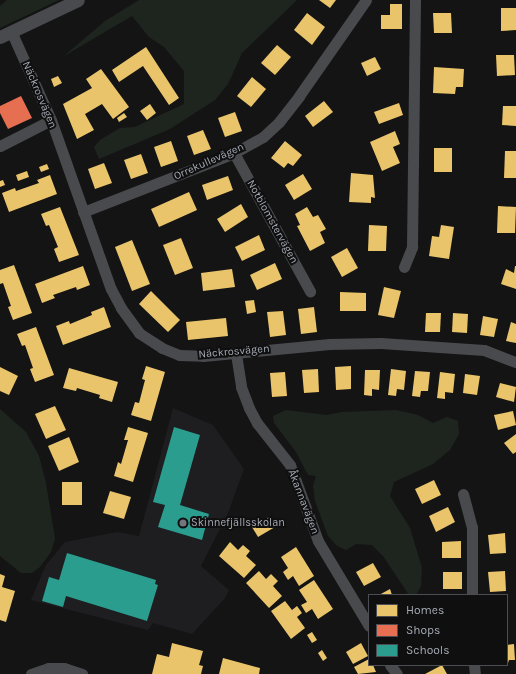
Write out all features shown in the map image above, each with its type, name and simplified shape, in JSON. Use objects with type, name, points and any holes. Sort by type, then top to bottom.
[{"type":"street","points":[[6,34],[78,0]]},
{"type":"street","name":"Orrekullevägen","points":[[83,212],[234,153],[263,137],[279,122],[366,0]]},
{"type":"street","points":[[404,267],[412,247],[415,0]]},
{"type":"street","name":"Näckrosvägen","points":[[6,34],[51,120],[111,289],[121,308],[139,333],[162,348],[180,355],[203,356],[236,354],[241,351],[329,344],[381,343],[484,350],[516,362]]},
{"type":"street","points":[[0,146],[51,120]]},
{"type":"street","name":"Notblomstervägen","points":[[234,153],[310,291]]},
{"type":"street","name":"Åkannavägen","points":[[236,354],[241,387],[249,408],[257,423],[290,465],[318,541],[368,624]]},
{"type":"street","points":[[463,494],[472,527],[472,594]]},
{"type":"street","points":[[391,666],[397,674]]},
{"type":"street","points":[[31,674],[48,668],[64,668],[82,674]]},
{"type":"shaded area","points":[[7,0],[59,0],[0,28],[0,6]]},
{"type":"shaded area","points":[[139,0],[297,0],[242,53],[228,84],[215,100],[170,129],[99,159],[94,147],[100,140],[120,128],[135,127],[184,104],[184,71],[164,47],[149,37],[132,16],[64,56],[105,21]]},
{"type":"shaded area","name":"Skinnefjällsskolan","points":[[173,408],[213,425],[244,469],[228,513],[201,566],[229,590],[225,598],[192,634],[153,623],[148,630],[31,600],[46,565],[65,542],[117,532],[139,536]]},
{"type":"shaded area","points":[[0,409],[26,432],[39,456],[46,483],[55,539],[51,552],[40,567],[32,573],[21,573],[0,556]]},
{"type":"shaded area","points":[[286,410],[327,415],[342,412],[396,410],[418,415],[433,423],[447,417],[458,421],[459,434],[450,450],[433,464],[394,482],[390,496],[410,528],[422,568],[421,586],[417,594],[408,594],[383,556],[372,545],[356,544],[346,550],[337,546],[328,536],[315,501],[313,486],[316,476],[308,475],[296,452],[274,423],[273,416]]},
{"type":"building: Homes","points":[[319,0],[336,0],[330,8]]},
{"type":"building: Homes","points":[[390,4],[402,4],[402,29],[381,29],[381,15],[390,15]]},
{"type":"building: Homes","points":[[501,8],[516,8],[516,30],[501,31]]},
{"type":"building: Homes","points":[[307,13],[325,27],[312,45],[294,30]]},
{"type":"building: Homes","points":[[433,13],[451,13],[452,33],[434,33]]},
{"type":"building: Homes","points":[[277,45],[291,57],[275,75],[261,63]]},
{"type":"building: Homes","points":[[146,47],[179,98],[169,105],[143,66],[119,82],[112,70]]},
{"type":"building: Homes","points":[[496,55],[514,55],[515,75],[497,76]]},
{"type":"building: Homes","points":[[375,57],[381,69],[367,76],[361,63]]},
{"type":"building: Homes","points":[[434,67],[464,69],[463,87],[456,87],[455,94],[433,93]]},
{"type":"building: Homes","points":[[101,69],[129,107],[113,119],[102,104],[85,114],[94,130],[77,139],[63,104],[92,88],[86,79]]},
{"type":"building: Homes","points":[[58,76],[62,83],[54,87],[51,79]]},
{"type":"building: Homes","points":[[252,77],[266,89],[251,107],[237,96]]},
{"type":"building: Homes","points":[[324,101],[333,112],[313,127],[305,116]]},
{"type":"building: Homes","points":[[399,103],[403,115],[379,124],[374,112]]},
{"type":"building: Homes","points":[[150,104],[156,113],[147,120],[140,111]]},
{"type":"building: Homes","points":[[503,106],[516,106],[516,126],[502,125]]},
{"type":"building: Homes","points":[[235,112],[242,131],[225,137],[218,118]]},
{"type":"building: Homes","points":[[124,113],[127,117],[119,122],[117,118]]},
{"type":"building: Homes","points":[[203,130],[211,149],[194,155],[187,136]]},
{"type":"building: Homes","points":[[395,131],[400,144],[393,147],[400,163],[382,171],[370,142]]},
{"type":"building: Homes","points":[[171,141],[178,161],[161,167],[154,147]]},
{"type":"building: Homes","points":[[285,141],[302,155],[293,166],[288,163],[284,168],[271,158]]},
{"type":"building: Homes","points":[[434,148],[452,148],[452,172],[434,172]]},
{"type":"building: Homes","points":[[505,151],[516,151],[516,178],[504,178]]},
{"type":"building: Homes","points":[[141,154],[148,173],[131,179],[124,160]]},
{"type":"building: Homes","points":[[104,163],[112,183],[95,189],[88,169]]},
{"type":"building: Homes","points":[[47,164],[49,169],[41,172],[39,167]]},
{"type":"building: Homes","points":[[27,171],[29,177],[18,181],[16,175]]},
{"type":"building: Homes","points":[[351,173],[373,175],[375,198],[371,197],[371,203],[349,202]]},
{"type":"building: Homes","points":[[303,174],[312,189],[294,200],[285,185]]},
{"type":"building: Homes","points":[[50,175],[57,194],[9,212],[2,193],[15,188],[16,191],[39,183],[37,180]]},
{"type":"building: Homes","points":[[228,176],[233,190],[207,200],[202,185]]},
{"type":"building: Homes","points":[[3,180],[5,185],[0,187],[0,181]]},
{"type":"building: Homes","points":[[189,192],[197,210],[159,227],[151,209]]},
{"type":"building: Homes","points":[[241,204],[248,217],[225,232],[217,219]]},
{"type":"building: Homes","points":[[498,206],[516,207],[515,233],[497,233]]},
{"type":"building: Homes","points":[[60,207],[79,255],[59,262],[54,249],[58,247],[49,225],[46,226],[41,214]]},
{"type":"building: Homes","points":[[307,207],[313,217],[318,215],[326,229],[320,232],[325,243],[310,251],[297,226],[300,225],[295,214]]},
{"type":"building: Homes","points":[[369,225],[387,226],[386,251],[368,251]]},
{"type":"building: Homes","points":[[441,225],[454,227],[449,259],[429,256],[432,236],[439,237]]},
{"type":"building: Homes","points":[[259,235],[265,250],[242,261],[235,247]]},
{"type":"building: Homes","points":[[181,238],[193,268],[175,275],[163,245]]},
{"type":"building: Homes","points":[[132,240],[150,284],[132,291],[115,247]]},
{"type":"building: Homes","points":[[347,248],[358,268],[342,277],[331,257]]},
{"type":"building: Homes","points":[[275,263],[282,279],[257,290],[250,275]]},
{"type":"building: Homes","points":[[14,265],[32,313],[13,320],[8,307],[11,306],[3,283],[0,284],[0,270]]},
{"type":"building: Homes","points":[[83,266],[90,285],[77,290],[76,287],[53,295],[55,298],[42,303],[35,284]]},
{"type":"building: Homes","points":[[515,266],[516,289],[501,284],[506,269],[514,273]]},
{"type":"building: Homes","points":[[232,269],[235,287],[203,291],[201,273]]},
{"type":"building: Homes","points":[[384,287],[401,291],[394,318],[378,315]]},
{"type":"building: Homes","points":[[151,291],[180,320],[168,332],[139,304]]},
{"type":"building: Homes","points":[[340,292],[366,293],[366,311],[340,311]]},
{"type":"building: Homes","points":[[254,300],[256,312],[247,314],[245,301]]},
{"type":"building: Homes","points":[[104,307],[111,327],[63,345],[56,326],[69,321],[70,324],[92,315],[91,312]]},
{"type":"building: Homes","points":[[314,307],[317,332],[301,334],[298,309]]},
{"type":"building: Homes","points":[[283,311],[286,335],[270,337],[267,312]]},
{"type":"building: Homes","points":[[426,313],[441,313],[440,332],[425,332]]},
{"type":"building: Homes","points":[[453,313],[468,314],[467,333],[452,332]]},
{"type":"building: Homes","points":[[483,316],[498,319],[494,337],[480,335]]},
{"type":"building: Homes","points":[[226,318],[228,336],[188,340],[186,322]]},
{"type":"building: Homes","points":[[511,322],[516,324],[516,343],[506,341]]},
{"type":"building: Homes","points":[[36,327],[54,375],[35,382],[30,369],[33,368],[25,345],[22,346],[17,334]]},
{"type":"building: Homes","points":[[146,366],[165,372],[151,421],[131,415],[135,402],[139,403],[145,380],[142,379]]},
{"type":"building: Homes","points":[[351,366],[351,389],[336,390],[335,367]]},
{"type":"building: Homes","points":[[0,367],[18,376],[9,395],[0,391]]},
{"type":"building: Homes","points":[[69,368],[118,382],[112,402],[99,398],[100,395],[77,388],[76,391],[63,388]]},
{"type":"building: Homes","points":[[318,369],[319,392],[304,393],[302,370]]},
{"type":"building: Homes","points":[[391,369],[406,371],[404,390],[397,389],[396,396],[388,395]]},
{"type":"building: Homes","points":[[365,370],[380,370],[379,390],[372,389],[372,396],[364,395]]},
{"type":"building: Homes","points":[[415,371],[430,372],[428,391],[421,391],[420,397],[412,396]]},
{"type":"building: Homes","points":[[285,372],[287,396],[272,397],[270,373]]},
{"type":"building: Homes","points":[[440,372],[455,374],[453,393],[445,392],[445,399],[437,398]]},
{"type":"building: Homes","points":[[465,374],[480,376],[477,395],[463,393]]},
{"type":"building: Homes","points":[[500,383],[516,387],[514,402],[496,397]]},
{"type":"building: Homes","points":[[55,406],[66,430],[46,439],[35,414]]},
{"type":"building: Homes","points":[[513,411],[516,425],[498,430],[494,415]]},
{"type":"building: Homes","points":[[128,427],[148,433],[133,482],[114,476],[118,462],[121,464],[128,440],[124,440]]},
{"type":"building: Homes","points":[[516,434],[516,452],[513,454],[504,443]]},
{"type":"building: Homes","points":[[69,437],[79,462],[59,471],[48,446]]},
{"type":"building: Homes","points":[[434,480],[441,495],[422,504],[415,489]]},
{"type":"building: Homes","points":[[62,482],[82,482],[82,505],[62,505]]},
{"type":"building: Homes","points":[[110,491],[131,497],[124,519],[103,513]]},
{"type":"building: Homes","points":[[448,507],[455,522],[436,532],[429,516]]},
{"type":"building: Homes","points":[[269,517],[275,527],[258,537],[252,527]]},
{"type":"building: Homes","points":[[505,533],[506,553],[490,554],[488,535]]},
{"type":"building: Homes","points":[[461,541],[461,558],[442,558],[442,542]]},
{"type":"building: Homes","points":[[230,542],[238,550],[243,545],[250,551],[246,556],[256,565],[244,578],[219,556]]},
{"type":"building: Homes","points":[[296,547],[314,576],[299,586],[293,576],[288,580],[283,572],[288,568],[281,557]]},
{"type":"building: Homes","points":[[373,563],[381,577],[364,586],[356,572]]},
{"type":"building: Homes","points":[[259,571],[266,579],[271,574],[278,581],[273,586],[282,596],[269,608],[246,583]]},
{"type":"building: Homes","points":[[505,571],[506,591],[490,592],[488,572]]},
{"type":"building: Homes","points":[[443,572],[462,572],[462,589],[443,589]]},
{"type":"building: Homes","points":[[0,574],[5,576],[2,587],[15,591],[6,622],[0,620]]},
{"type":"building: Homes","points":[[314,580],[333,609],[318,619],[312,609],[306,613],[301,605],[307,602],[299,590]]},
{"type":"building: Homes","points":[[390,589],[392,594],[381,594]]},
{"type":"building: Homes","points":[[285,601],[292,610],[297,606],[302,613],[297,617],[305,628],[291,639],[271,611]]},
{"type":"building: Homes","points":[[312,632],[317,640],[312,643],[307,635]]},
{"type":"building: Homes","points":[[172,643],[203,651],[199,665],[203,666],[201,674],[152,674],[157,654],[169,657]]},
{"type":"building: Homes","points":[[361,643],[368,656],[353,664],[346,652]]},
{"type":"building: Homes","points":[[514,644],[515,660],[509,660],[508,663],[508,645]]},
{"type":"building: Homes","points":[[322,650],[327,658],[323,661],[318,653]]},
{"type":"building: Homes","points":[[223,658],[260,668],[259,674],[219,674]]},
{"type":"building: Homes","points":[[368,660],[368,666],[373,666],[376,672],[358,674],[354,667]]},
{"type":"building: Homes","points":[[443,666],[447,674],[425,674]]},
{"type":"building: Shops","points":[[21,96],[32,118],[8,129],[0,113],[0,106]]},
{"type":"building: Schools","points":[[174,427],[200,435],[180,505],[209,514],[202,540],[158,527],[165,505],[153,502]]},
{"type":"building: Schools","points":[[67,553],[156,580],[155,584],[158,585],[147,621],[66,596],[63,607],[42,601],[49,577],[59,580]]},
{"type":"place","name":"Skinnefjällsskolan","points":[[183,523]]}]
